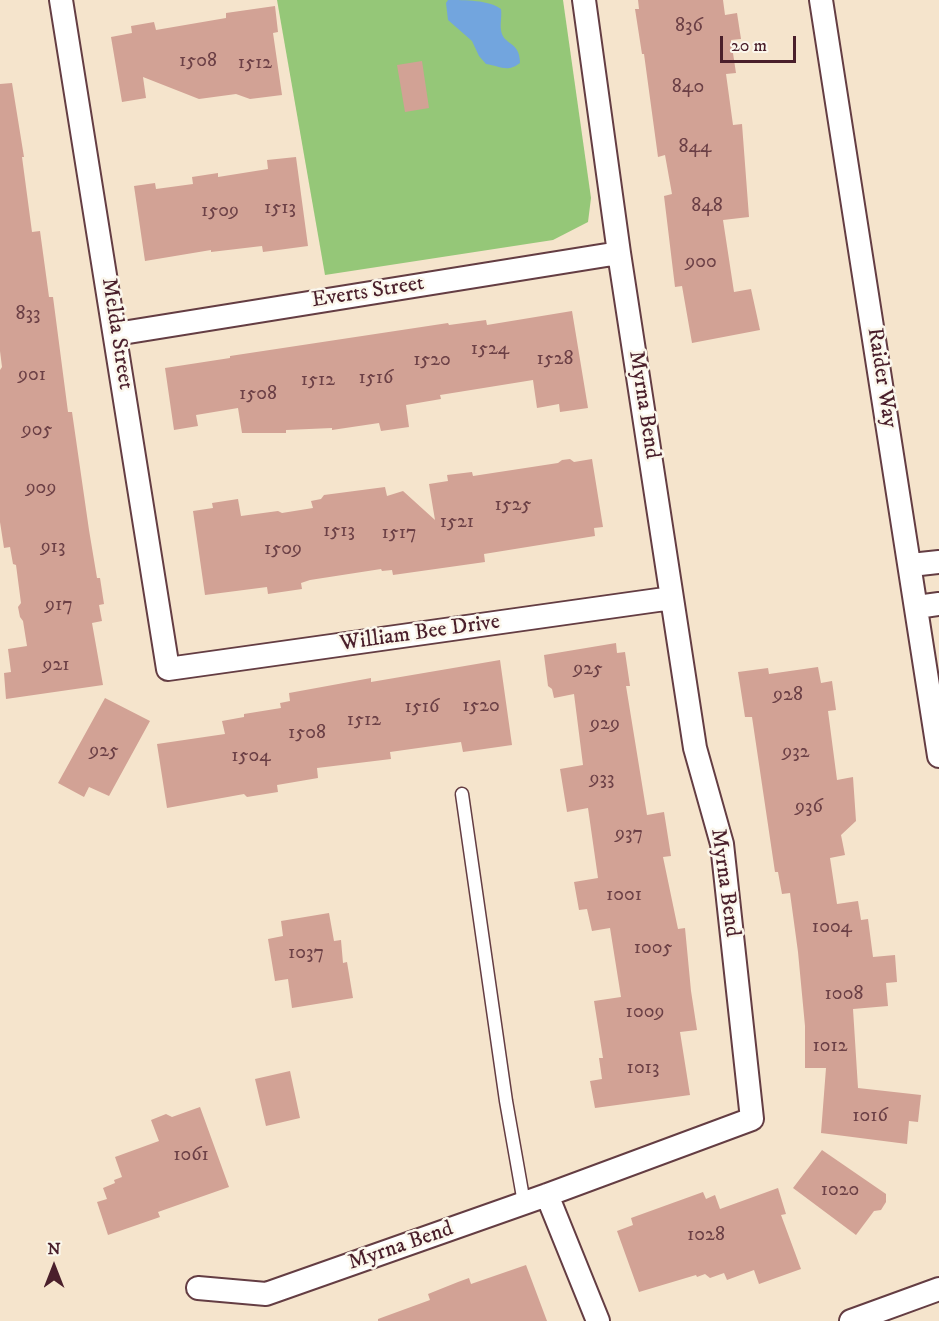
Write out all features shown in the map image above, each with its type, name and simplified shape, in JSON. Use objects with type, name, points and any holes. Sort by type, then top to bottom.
[{"type":"street","name":"Melda Street","points":[[61,0],[168,669]]},
{"type":"street","name":"Myrna Bend","points":[[198,1288],[266,1294],[547,1195],[752,1119],[722,844],[695,748],[584,0]]},
{"type":"street","name":"Raider Way","points":[[821,0],[910,565],[928,606],[939,756]]},
{"type":"street","name":"Everts Street","points":[[116,334],[620,253]]},
{"type":"street","points":[[910,565],[939,562]]},
{"type":"street","name":"William Bee Drive","points":[[168,669],[672,598]]},
{"type":"street","points":[[547,1195],[598,1321]]},
{"type":"street","points":[[851,1321],[939,1289]]},
{"type":"lane","points":[[462,794],[506,1101],[524,1203]]},
{"type":"green space","points":[[277,0],[563,0],[591,198],[588,222],[553,240],[325,275]]},
{"type":"water","points":[[448,0],[483,2],[501,9],[502,35],[517,50],[520,63],[511,68],[486,64],[479,56],[472,41],[448,20],[446,3]]},
{"type":"building","points":[[638,0],[723,0],[725,15],[737,13],[741,39],[731,40],[736,73],[726,74],[733,125],[742,124],[749,217],[723,220],[734,292],[751,289],[760,330],[692,343],[682,286],[675,287],[664,196],[672,194],[665,155],[658,157],[644,54],[642,54],[635,9],[639,9]]},
{"type":"building","points":[[275,6],[278,32],[273,33],[282,95],[250,99],[236,94],[199,99],[143,77],[146,98],[122,102],[111,37],[132,33],[131,26],[154,22],[156,30],[226,18],[226,13]]},
{"type":"building","points":[[422,61],[429,108],[405,112],[397,65]]},
{"type":"building","points":[[12,83],[24,157],[22,157],[32,232],[40,231],[49,297],[53,297],[68,412],[72,412],[97,578],[100,578],[104,604],[99,605],[102,621],[92,623],[103,685],[6,699],[4,673],[11,672],[8,649],[27,646],[18,607],[21,603],[16,565],[13,564],[10,547],[4,548],[0,522],[0,370],[2,367],[0,351],[0,84]]},
{"type":"building","points":[[296,157],[308,246],[263,252],[262,246],[211,252],[211,250],[145,261],[134,186],[155,183],[156,189],[193,184],[192,177],[218,173],[218,177],[268,169],[267,160]]},
{"type":"building","points":[[572,311],[588,408],[560,412],[559,404],[537,408],[533,380],[440,395],[441,399],[406,405],[409,427],[381,431],[379,423],[332,430],[332,428],[286,430],[286,433],[242,433],[238,408],[196,415],[198,426],[174,430],[165,368],[448,323],[449,325],[486,320],[487,325]]},
{"type":"building","points":[[570,459],[574,462],[592,459],[603,527],[594,528],[595,536],[484,554],[485,562],[393,575],[392,570],[382,571],[381,569],[310,580],[301,583],[302,589],[268,594],[267,587],[205,595],[193,511],[213,508],[212,503],[238,499],[241,516],[278,511],[282,513],[313,508],[311,501],[321,499],[324,495],[385,487],[387,496],[403,491],[435,520],[429,484],[448,481],[447,475],[472,472],[473,476],[558,463]]},
{"type":"building","points":[[616,643],[617,653],[625,652],[630,686],[626,686],[647,815],[664,812],[671,856],[663,857],[678,929],[685,928],[697,1030],[680,1032],[690,1095],[595,1108],[590,1081],[602,1079],[599,1058],[603,1058],[594,1001],[621,997],[610,928],[592,931],[587,909],[579,910],[574,882],[598,878],[588,808],[567,812],[560,769],[583,765],[574,694],[554,698],[552,689],[548,686],[544,655]]},
{"type":"building","points":[[500,660],[512,745],[463,752],[461,742],[390,752],[391,759],[317,768],[318,778],[277,785],[278,792],[247,797],[244,794],[167,808],[157,744],[225,734],[222,721],[244,717],[244,714],[281,708],[280,703],[290,701],[289,693],[371,678],[371,682]]},
{"type":"building","points":[[818,667],[821,683],[832,681],[836,710],[828,711],[837,780],[853,777],[856,821],[841,835],[845,855],[830,858],[837,904],[858,901],[861,920],[868,919],[873,957],[895,955],[897,982],[886,983],[888,1006],[853,1009],[858,1088],[921,1095],[918,1122],[909,1121],[907,1144],[821,1133],[826,1068],[805,1068],[805,1026],[790,893],[782,894],[778,872],[775,872],[752,717],[745,717],[738,672],[768,668],[769,674]]},
{"type":"building","points":[[105,698],[150,721],[109,796],[89,787],[84,797],[58,783]]},
{"type":"building","points":[[329,913],[334,941],[341,940],[343,963],[347,962],[353,998],[292,1008],[288,979],[275,981],[268,939],[283,936],[281,921]]},
{"type":"building","points":[[290,1071],[300,1118],[266,1126],[255,1079]]},
{"type":"building","points":[[200,1107],[229,1187],[158,1212],[160,1217],[108,1235],[97,1202],[107,1199],[103,1188],[122,1177],[115,1157],[159,1141],[151,1120],[166,1114],[172,1117]]},
{"type":"building","points":[[822,1150],[886,1194],[886,1202],[881,1210],[874,1211],[856,1235],[793,1188]]},
{"type":"building","points":[[778,1188],[786,1214],[781,1215],[801,1269],[759,1284],[754,1270],[727,1280],[724,1273],[710,1278],[705,1274],[697,1277],[696,1275],[639,1292],[617,1231],[633,1225],[631,1218],[703,1192],[706,1199],[715,1195],[720,1209]]},
{"type":"building","points":[[526,1265],[547,1321],[378,1321],[378,1319],[430,1300],[428,1294],[458,1282],[469,1278],[471,1284]]}]
